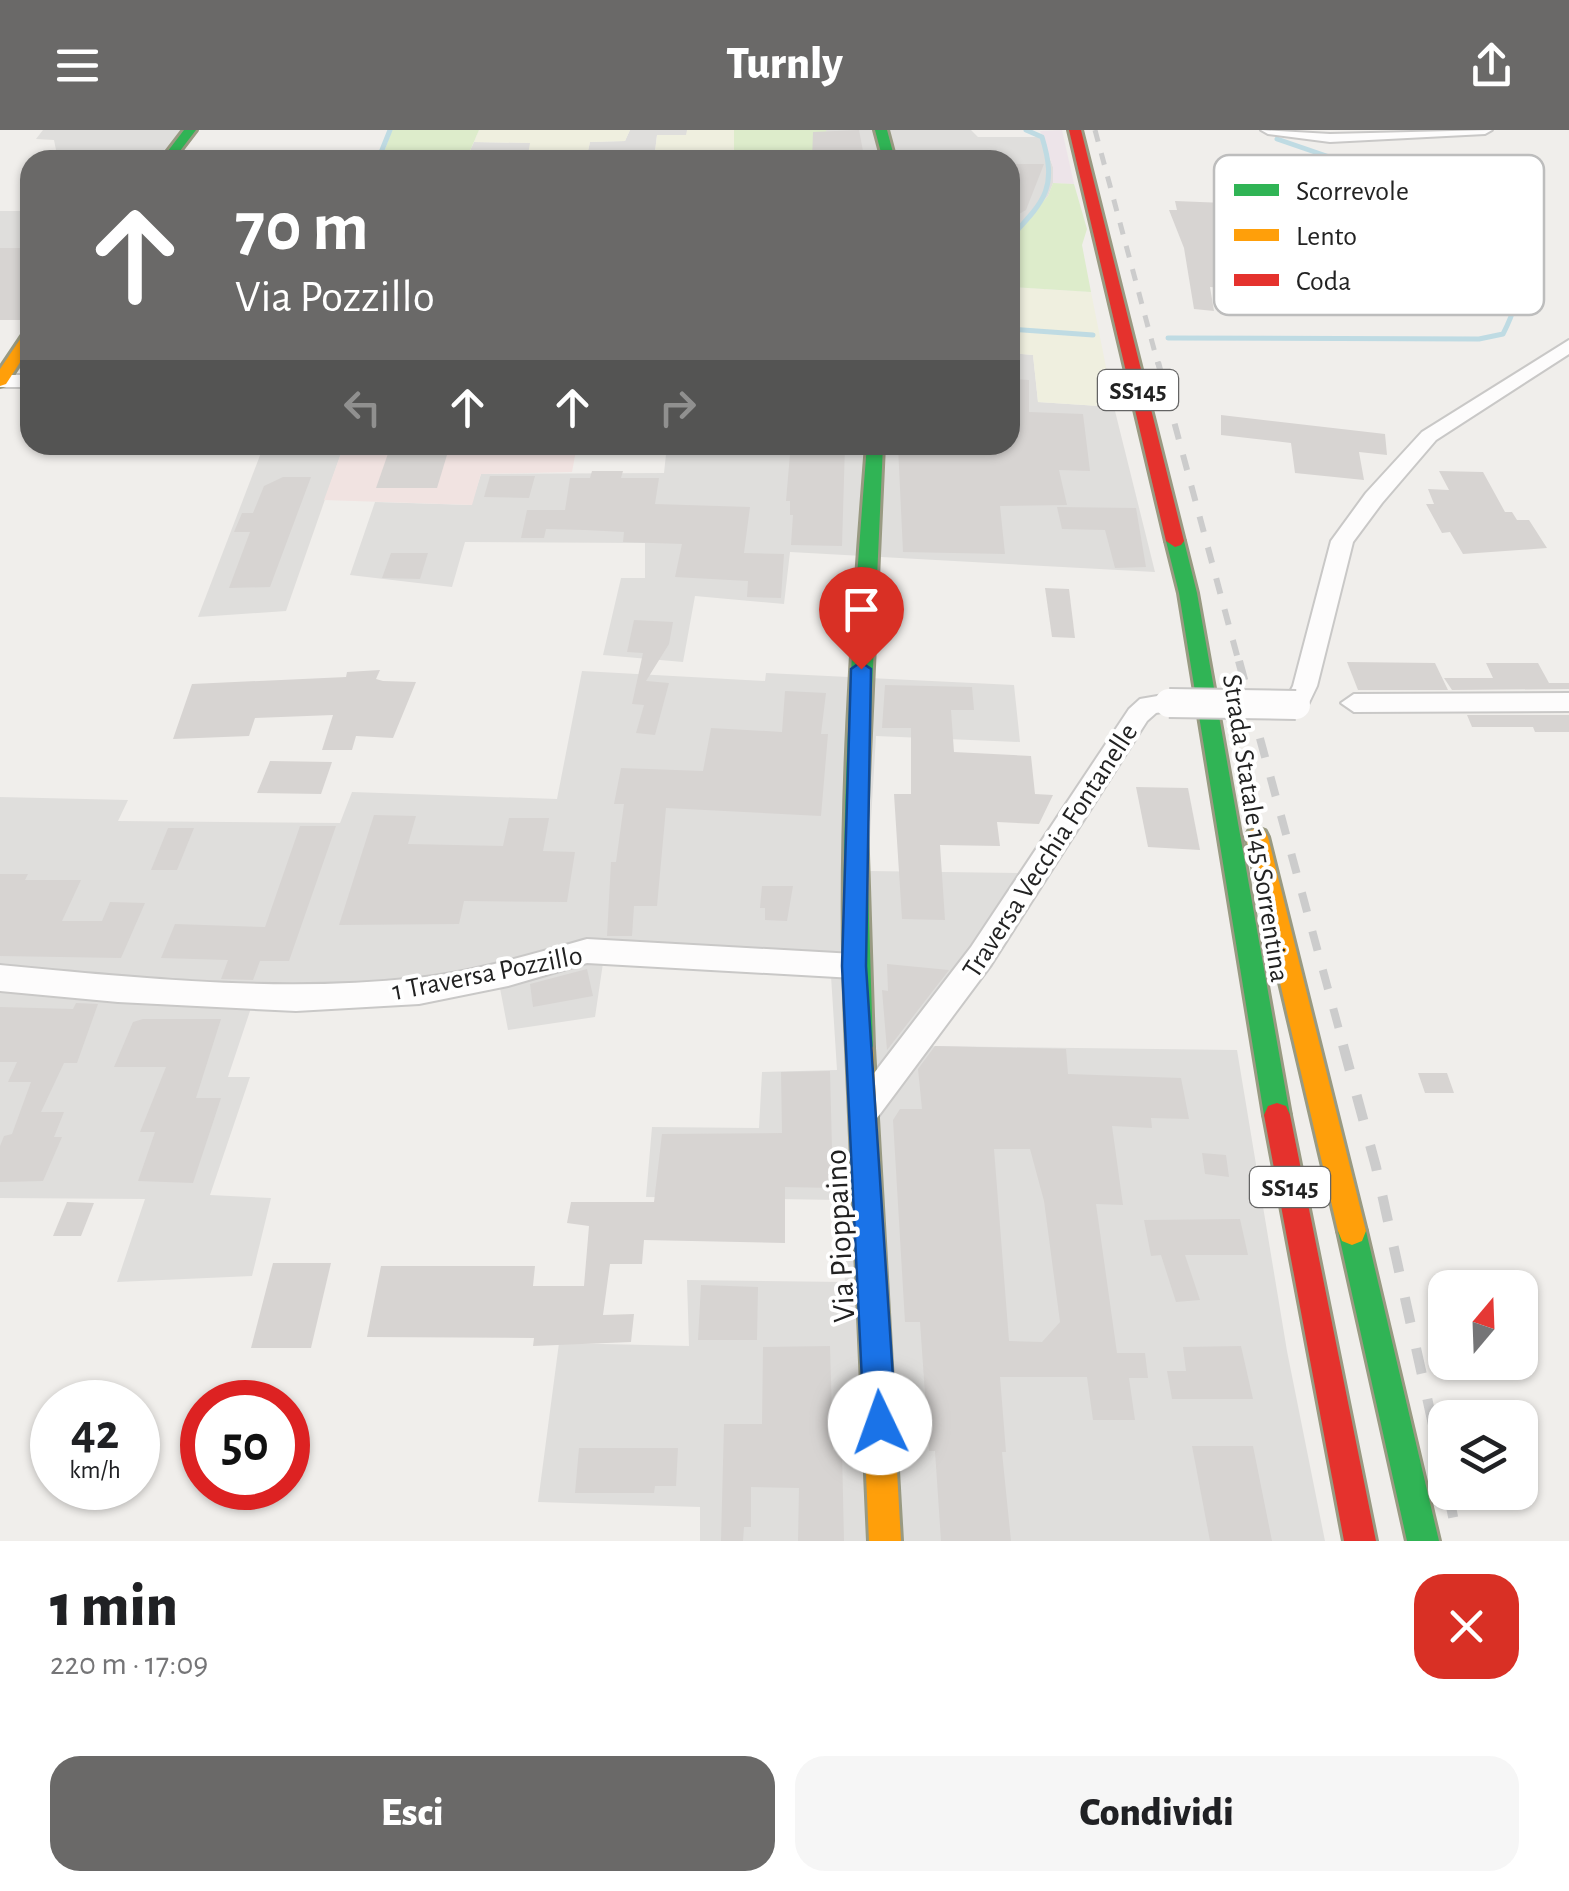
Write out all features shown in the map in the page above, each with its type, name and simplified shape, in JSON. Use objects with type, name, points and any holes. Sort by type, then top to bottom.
[{"type":"main road","points":[[175,150],[190,130]]},
{"type":"main road","name":"Strada Statale 145 Sorrentina","points":[[1075,130],[1188,593],[1225,832],[1308,1284],[1360,1541]]},
{"type":"main road","points":[[0,381],[20,350]]},
{"type":"main road","name":"Via Pioppaino","points":[[874,455],[862,631],[854,966],[865,1109],[885,1541]]},
{"type":"main road","points":[[1197,650],[1232,742],[1249,805],[1305,1026],[1423,1541]]},
{"type":"street","points":[[1268,130],[1330,138],[1485,130]]},
{"type":"street","name":"Traversa Vecchia Fontanelle","points":[[865,1109],[981,956],[1138,715],[1150,705],[1169,702],[1296,705],[1305,686],[1342,541],[1374,498],[1429,436],[1569,346]]},
{"type":"street","points":[[1354,703],[1569,702]]},
{"type":"street","name":"1 Traversa Pozzillo","points":[[0,978],[118,989],[296,998],[419,991],[508,973],[587,951],[854,966]]},
{"type":"shaded area","points":[[43,130],[183,130],[168,150],[56,150],[54,140],[36,139]]},
{"type":"shaded area","points":[[630,130],[687,130],[687,135],[657,135],[655,150],[588,150],[590,142],[625,141]]},
{"type":"shaded area","points":[[826,130],[971,130],[978,137],[1042,137],[1053,167],[1053,183],[1048,196],[1020,227],[1020,150],[813,150],[812,140],[827,139]]},
{"type":"shaded area","points":[[1062,130],[1074,184],[1053,183],[1053,167],[1040,131]]},
{"type":"shaded area","points":[[474,142],[531,143],[529,150],[470,150]]},
{"type":"shaded area","points":[[0,211],[20,211],[20,299],[0,260]]},
{"type":"shaded area","points":[[1020,354],[1033,355],[1038,402],[1114,407],[1155,572],[790,552],[784,604],[695,596],[683,662],[603,655],[621,578],[645,578],[645,543],[465,542],[452,587],[350,575],[375,502],[471,505],[481,474],[664,473],[666,455],[1020,455]]},
{"type":"shaded area","points":[[260,455],[341,455],[286,611],[198,617]]},
{"type":"shaded area","points":[[340,455],[575,455],[572,472],[481,474],[472,505],[324,500]]},
{"type":"shaded area","points":[[582,671],[765,681],[766,673],[1014,685],[1020,742],[876,736],[868,871],[1018,873],[963,965],[923,1046],[1237,1050],[1287,1351],[1325,1541],[700,1541],[700,1507],[538,1502],[559,1343],[689,1346],[687,1280],[845,1282],[839,1200],[646,1197],[652,1127],[759,1128],[762,1072],[837,1070],[831,976],[603,963],[595,1017],[508,1030],[499,983],[252,1005],[228,1077],[250,1077],[210,1195],[271,1198],[252,1276],[117,1282],[145,1199],[0,1198],[0,797],[128,800],[118,821],[340,823],[352,792],[557,799]]},
{"type":"green space","points":[[392,130],[479,130],[470,150],[385,150]]},
{"type":"green space","points":[[479,130],[630,130],[625,141],[590,142],[588,150],[529,150],[530,143],[474,142]]},
{"type":"green space","points":[[687,130],[734,130],[734,150],[655,150],[657,135],[686,135]]},
{"type":"green space","points":[[734,130],[826,130],[828,139],[813,140],[814,150],[734,150]]},
{"type":"green space","points":[[1053,183],[1074,184],[1087,229],[1082,245],[1091,292],[1020,288],[1020,227],[1048,196]]},
{"type":"green space","points":[[1020,288],[1091,292],[1114,407],[1038,402],[1033,355],[1020,354]]},
{"type":"building","points":[[859,130],[863,150],[812,150],[813,132]]},
{"type":"building","points":[[1020,164],[1044,164],[1026,210],[1020,213]]},
{"type":"building","points":[[1175,201],[1214,203],[1214,287],[1210,287],[1214,311],[1194,309],[1184,248],[1169,210],[1177,210]]},
{"type":"building","points":[[0,248],[20,248],[20,320],[0,320]]},
{"type":"building","points":[[1020,380],[1029,380],[1029,412],[1083,414],[1090,471],[1059,470],[1067,505],[1000,506],[1005,554],[903,552],[898,455],[1020,455]]},
{"type":"building","points":[[1221,415],[1385,434],[1387,455],[1359,452],[1364,480],[1295,473],[1291,443],[1221,435]]},
{"type":"building","points":[[388,455],[447,455],[437,488],[376,488]]},
{"type":"building","points":[[790,455],[845,455],[842,546],[791,545],[793,515],[790,501],[786,501]]},
{"type":"building","points":[[592,471],[623,471],[621,478],[659,478],[655,504],[750,507],[744,553],[784,554],[781,598],[747,597],[748,581],[675,577],[682,544],[623,542],[624,532],[585,530],[546,529],[544,538],[521,538],[527,510],[565,510],[570,478],[590,478]]},
{"type":"building","points":[[1439,471],[1483,472],[1505,512],[1512,512],[1517,520],[1529,520],[1547,548],[1463,554],[1450,532],[1442,533],[1426,504],[1434,504],[1428,489],[1449,490]]},
{"type":"building","points":[[490,476],[535,476],[529,498],[484,497]]},
{"type":"building","points":[[283,477],[311,477],[270,587],[229,588],[250,532],[234,532],[242,513],[253,513],[264,486]]},
{"type":"building","points":[[1057,507],[1136,508],[1146,567],[1115,568],[1105,530],[1062,529]]},
{"type":"building","points":[[391,553],[428,553],[420,579],[382,578]]},
{"type":"building","points":[[1045,588],[1069,589],[1075,638],[1052,637]]},
{"type":"building","points":[[634,620],[673,622],[669,644],[646,681],[669,683],[655,735],[636,733],[644,705],[632,704],[643,653],[627,652]]},
{"type":"building","points":[[1347,662],[1435,663],[1448,690],[1358,690]]},
{"type":"building","points":[[1486,663],[1538,663],[1549,683],[1569,683],[1569,689],[1452,690],[1444,678],[1493,678]]},
{"type":"building","points":[[380,670],[376,679],[416,682],[393,738],[356,736],[352,750],[322,750],[333,715],[255,718],[249,736],[173,739],[192,684],[346,677],[347,672]]},
{"type":"building","points":[[885,685],[972,687],[974,710],[951,710],[954,752],[1031,756],[1035,794],[1053,795],[1039,824],[997,822],[1000,846],[940,845],[945,920],[902,919],[894,794],[911,794],[911,728],[882,728]]},
{"type":"building","points":[[785,691],[826,693],[821,734],[828,734],[821,816],[666,808],[657,906],[634,906],[632,936],[607,936],[611,862],[616,862],[624,804],[614,804],[621,768],[703,771],[711,728],[782,732]]},
{"type":"building","points":[[1467,715],[1569,715],[1569,732],[1535,732],[1533,727],[1472,727]]},
{"type":"building","points":[[270,761],[332,762],[321,794],[257,793]]},
{"type":"building","points":[[1136,787],[1188,788],[1200,850],[1148,847]]},
{"type":"building","points":[[374,815],[416,816],[408,844],[503,846],[509,818],[549,818],[543,851],[575,852],[567,902],[464,901],[459,924],[339,925]]},
{"type":"building","points":[[300,826],[336,826],[289,961],[260,961],[253,980],[221,979],[228,960],[161,958],[175,924],[265,927]]},
{"type":"building","points":[[168,828],[194,828],[177,870],[151,870]]},
{"type":"building","points":[[0,874],[28,874],[25,880],[81,880],[62,921],[102,921],[110,902],[145,903],[121,958],[0,956]]},
{"type":"building","points":[[762,886],[793,886],[787,921],[765,920],[765,908],[760,908]]},
{"type":"building","points":[[887,964],[949,970],[887,1050],[882,990],[888,991]]},
{"type":"building","points":[[587,969],[593,996],[533,1007],[530,984]]},
{"type":"building","points":[[76,1003],[98,1004],[77,1063],[64,1063],[41,1112],[64,1112],[54,1137],[62,1137],[43,1181],[0,1182],[0,1146],[4,1136],[12,1134],[31,1082],[8,1082],[17,1062],[0,1062],[0,1007],[73,1009]]},
{"type":"building","points":[[221,1019],[196,1098],[221,1098],[193,1183],[138,1181],[155,1132],[140,1132],[166,1067],[114,1067],[133,1022]]},
{"type":"building","points":[[935,1046],[1066,1049],[1068,1074],[1181,1078],[1189,1119],[1151,1118],[1152,1128],[1112,1126],[1123,1205],[1096,1204],[1117,1353],[1145,1353],[1148,1378],[1129,1378],[1135,1420],[1093,1420],[1087,1377],[1000,1377],[1006,1452],[1002,1452],[1011,1541],[941,1541],[935,1451],[929,1451],[920,1322],[905,1322],[893,1120],[900,1109],[922,1109],[918,1069]],"holes":[[[994,1149],[1030,1149],[1044,1201],[1060,1322],[1042,1342],[1009,1341]]]},
{"type":"building","points":[[830,1071],[833,1188],[785,1187],[785,1243],[644,1240],[642,1264],[610,1264],[603,1315],[634,1314],[631,1342],[533,1346],[534,1338],[367,1337],[381,1266],[535,1266],[533,1286],[584,1286],[589,1226],[567,1223],[571,1202],[654,1202],[662,1134],[782,1133],[781,1072]]},
{"type":"building","points":[[1418,1073],[1447,1073],[1454,1093],[1425,1093]]},
{"type":"building","points":[[1202,1153],[1226,1155],[1229,1177],[1205,1174]]},
{"type":"building","points":[[67,1202],[94,1203],[81,1236],[53,1236]]},
{"type":"building","points":[[1240,1219],[1248,1255],[1185,1255],[1200,1300],[1176,1302],[1161,1255],[1151,1256],[1144,1220]]},
{"type":"building","points":[[273,1263],[331,1263],[311,1348],[251,1348]]},
{"type":"building","points":[[701,1285],[758,1287],[757,1340],[698,1340]]},
{"type":"building","points":[[830,1346],[833,1450],[842,1451],[844,1541],[798,1541],[799,1488],[751,1487],[751,1527],[744,1527],[743,1541],[721,1541],[724,1424],[762,1424],[763,1347]]},
{"type":"building","points":[[1241,1346],[1253,1399],[1172,1399],[1167,1371],[1186,1371],[1183,1347]]},
{"type":"building","points":[[1192,1446],[1253,1446],[1272,1541],[1210,1541]]},
{"type":"building","points":[[579,1448],[678,1448],[676,1486],[655,1486],[654,1493],[575,1493]]},
{"type":"waterway","points":[[382,150],[390,130]]},
{"type":"waterway","points":[[1020,227],[1045,193],[1049,170],[1042,137],[1026,130]]},
{"type":"waterway","points":[[1277,139],[1324,155]]},
{"type":"waterway","points":[[1168,338],[1479,339],[1503,334],[1511,315]]},
{"type":"waterway","points":[[1020,330],[1093,335]]},
{"type":"railway","points":[[1095,130],[1158,364]]},
{"type":"railway","points":[[1158,362],[1239,663]]},
{"type":"railway","points":[[1239,661],[1344,1048]]},
{"type":"railway","points":[[1343,1045],[1376,1167],[1428,1402]]},
{"type":"railway","points":[[1452,1510],[1458,1541]]},
{"type":"traffic: fast","points":[[175,150],[190,130]]},
{"type":"traffic: fast","points":[[881,130],[886,150]]},
{"type":"traffic: fast","points":[[860,1048],[854,822],[874,455]]},
{"type":"traffic: fast","points":[[1175,541],[1188,593],[1277,1115]]},
{"type":"traffic: fast","points":[[1352,1231],[1423,1541]]},
{"type":"traffic: slow","points":[[0,381],[20,350]]},
{"type":"traffic: slow","points":[[1257,837],[1352,1231]]},
{"type":"traffic: slow","points":[[860,1048],[885,1541]]},
{"type":"traffic: jam","points":[[1075,130],[1175,541]]},
{"type":"traffic: jam","points":[[1277,1115],[1360,1541]]},
{"type":"route","points":[[861,669],[854,966],[880,1423]]}]
